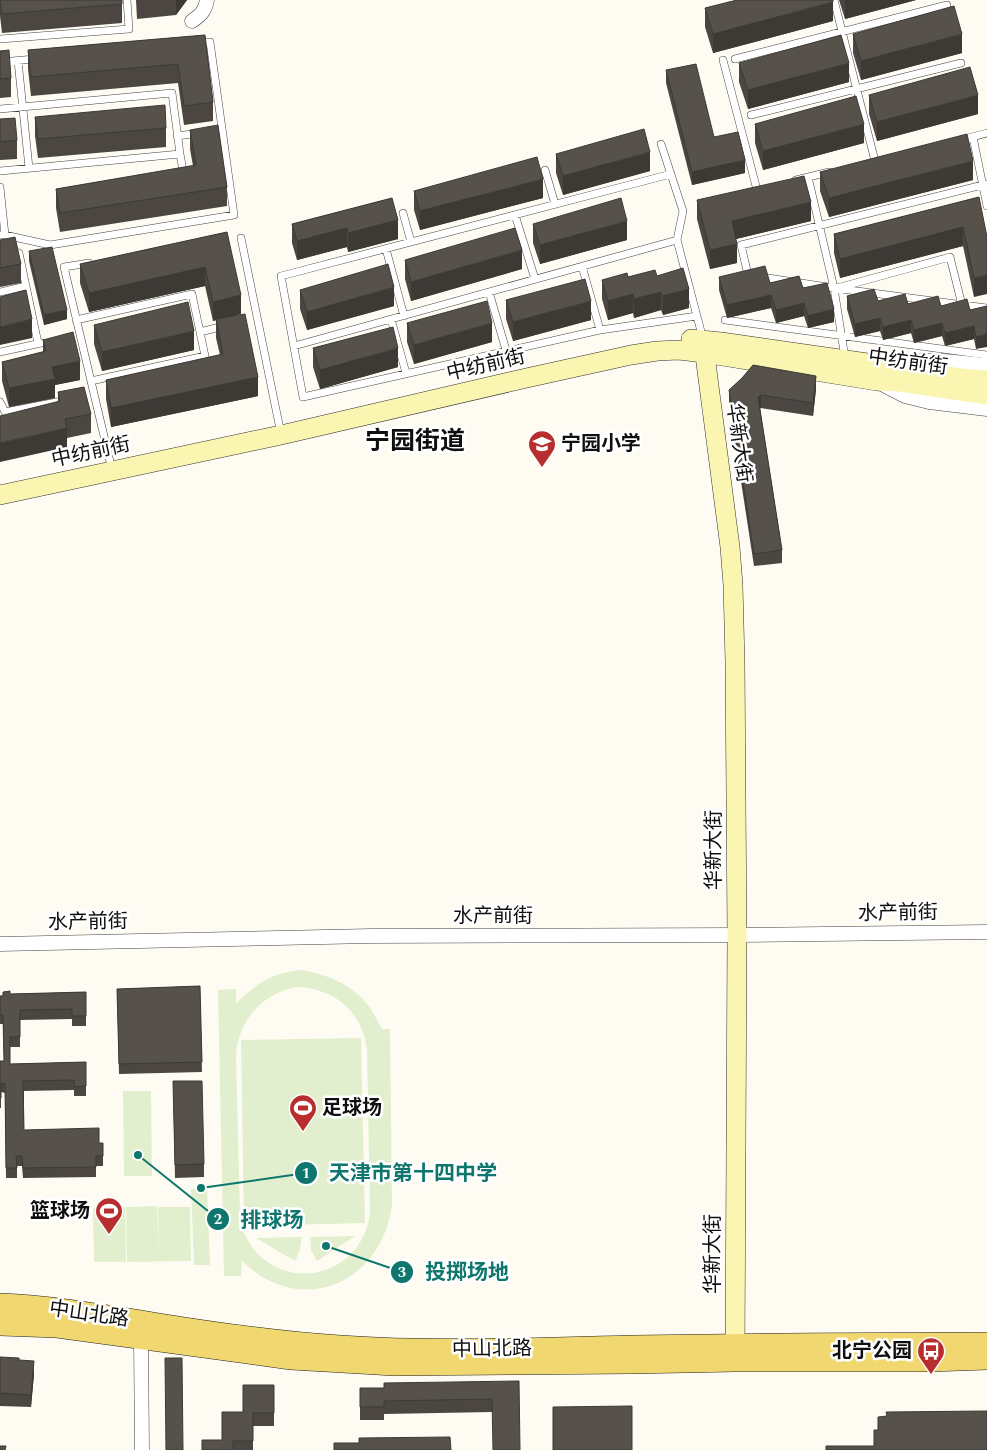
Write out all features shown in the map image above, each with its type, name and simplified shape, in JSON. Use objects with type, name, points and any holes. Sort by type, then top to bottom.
[{"type":"main road","name":"中山北路","points":[[0,1304],[65,1309],[256,1338],[340,1346],[396,1349],[735,1353],[931,1361],[987,1359]]},
{"type":"main road","name":"中山北路","points":[[0,1325],[57,1327],[291,1359],[394,1365],[622,1364],[735,1353],[987,1343]]},
{"type":"street","points":[[192,21],[202,15],[207,0]]},
{"type":"street","points":[[704,346],[846,360],[879,373],[905,396],[929,402],[987,409]]},
{"type":"street","name":"中纺前街","points":[[0,495],[110,465],[280,429],[631,355],[704,346],[879,373],[900,382],[987,395]]},
{"type":"street","name":"华新大街","points":[[704,346],[730,547],[733,585],[737,935],[735,1353]]},
{"type":"street","points":[[879,373],[910,360],[987,364]]},
{"type":"street","points":[[879,373],[903,370],[987,380]]},
{"type":"street","points":[[0,484],[110,465]]},
{"type":"street","name":"水产前街","points":[[0,944],[371,936],[987,932]]},
{"type":"street","points":[[141,1338],[142,1450]]},
{"type":"lane","points":[[0,39],[129,29],[127,0]]},
{"type":"lane","points":[[834,0],[875,161]]},
{"type":"lane","points":[[735,59],[946,5]]},
{"type":"lane","points":[[0,187],[2,235],[50,245],[234,215],[210,42],[191,44]]},
{"type":"lane","points":[[0,62],[47,58]]},
{"type":"lane","points":[[723,60],[756,190]]},
{"type":"lane","points":[[18,61],[30,168]]},
{"type":"lane","points":[[751,115],[961,63]]},
{"type":"lane","points":[[0,109],[172,93],[185,182]]},
{"type":"lane","points":[[213,132],[222,130]]},
{"type":"lane","points":[[177,136],[204,132]]},
{"type":"lane","points":[[955,141],[987,133]]},
{"type":"lane","points":[[973,136],[985,185],[987,206]]},
{"type":"lane","points":[[661,144],[683,211],[677,240],[704,346]]},
{"type":"lane","points":[[0,172],[180,154]]},
{"type":"lane","points":[[865,163],[884,158]]},
{"type":"lane","points":[[545,170],[555,204]]},
{"type":"lane","points":[[791,181],[837,170]]},
{"type":"lane","points":[[671,174],[281,276],[303,397],[600,330],[697,316]]},
{"type":"lane","points":[[808,177],[834,288],[846,360]]},
{"type":"lane","points":[[985,185],[741,244],[748,275],[987,308]]},
{"type":"lane","points":[[748,192],[765,188]]},
{"type":"lane","points":[[403,213],[411,242]]},
{"type":"lane","points":[[514,215],[534,279]]},
{"type":"lane","points":[[242,238],[280,429]]},
{"type":"lane","points":[[294,346],[677,240]]},
{"type":"lane","points":[[0,249],[20,252],[38,343]]},
{"type":"lane","points":[[386,249],[404,316]]},
{"type":"lane","points":[[834,288],[950,257],[962,305]]},
{"type":"lane","points":[[93,263],[64,267],[110,465]]},
{"type":"lane","points":[[582,266],[600,330]]},
{"type":"lane","points":[[0,292],[26,286]]},
{"type":"lane","points":[[489,292],[506,350]]},
{"type":"lane","points":[[76,320],[192,294],[205,356],[91,381]]},
{"type":"lane","points":[[248,320],[258,318]]},
{"type":"lane","points":[[391,319],[406,373]]},
{"type":"lane","points":[[725,320],[987,355]]},
{"type":"lane","points":[[200,332],[229,325]]},
{"type":"lane","points":[[71,336],[80,334]]},
{"type":"lane","points":[[0,352],[46,341]]},
{"type":"lane","points":[[85,396],[94,395]]},
{"type":"lane","points":[[0,402],[5,412],[76,398]]},
{"type":"green space","points":[[301,970],[320,974],[338,981],[362,998],[382,1029],[390,1029],[392,1204],[385,1232],[373,1254],[356,1272],[336,1284],[313,1289],[289,1288],[265,1278],[242,1261],[241,1276],[224,1276],[218,990],[236,989],[236,1004],[265,980],[291,971]],"holes":[[[297,987],[323,992],[344,1005],[353,1013],[364,1036],[367,1050],[370,1213],[364,1235],[352,1253],[336,1265],[317,1272],[297,1273],[278,1268],[260,1256],[246,1237],[243,1229],[240,1215],[236,1055],[238,1042],[247,1020],[263,1002],[284,990]]]},
{"type":"green space","name":"足球场","points":[[361,1038],[365,1223],[244,1226],[241,1040]]},
{"type":"green space","points":[[123,1091],[151,1091],[152,1176],[124,1176]]},
{"type":"green space","points":[[207,1188],[210,1265],[194,1265],[191,1189]]},
{"type":"green space","points":[[157,1206],[159,1255],[158,1207],[190,1207],[191,1261],[127,1262],[126,1207]]},
{"type":"green space","name":"篮球场","points":[[125,1207],[126,1262],[94,1262],[93,1208]]},
{"type":"green space","points":[[355,1236],[317,1261],[311,1250],[310,1237]]},
{"type":"green space","points":[[302,1237],[300,1250],[295,1261],[256,1238]]},
{"type":"building","points":[[0,0],[122,0],[122,4],[2,14]]},
{"type":"building","points":[[737,0],[833,0],[833,2],[713,34],[705,8]]},
{"type":"building","points":[[954,6],[962,34],[861,61],[853,34]]},
{"type":"building","points":[[205,35],[213,102],[184,106],[178,64],[31,77],[28,50]]},
{"type":"building","points":[[841,35],[849,63],[748,90],[739,63]]},
{"type":"building","points":[[9,50],[11,78],[0,79],[0,51]]},
{"type":"building","points":[[696,64],[714,137],[738,132],[745,160],[692,172],[666,70]]},
{"type":"building","points":[[970,67],[978,95],[877,122],[869,95]]},
{"type":"building","points":[[856,96],[864,124],[763,151],[755,124]]},
{"type":"building","points":[[165,105],[166,128],[38,139],[35,117]]},
{"type":"building","points":[[15,118],[17,140],[0,142],[0,119]]},
{"type":"building","points":[[218,125],[227,187],[60,213],[56,189],[196,165],[190,130]]},
{"type":"building","points":[[644,129],[650,152],[563,176],[556,154]]},
{"type":"building","points":[[967,134],[973,161],[829,198],[820,172]]},
{"type":"building","points":[[537,157],[543,179],[420,211],[414,191]]},
{"type":"building","points":[[804,176],[811,202],[732,221],[737,244],[710,250],[697,200]]},
{"type":"building","points":[[979,197],[987,237],[987,275],[974,278],[963,227],[840,259],[834,234]]},
{"type":"building","points":[[392,198],[398,220],[348,233],[347,228],[297,241],[292,224]]},
{"type":"building","points":[[621,198],[627,221],[540,245],[533,224]]},
{"type":"building","points":[[515,228],[522,250],[411,282],[405,260]]},
{"type":"building","points":[[227,232],[241,295],[213,302],[205,267],[89,293],[80,264]]},
{"type":"building","points":[[15,237],[21,264],[0,268],[0,240]]},
{"type":"building","points":[[52,247],[67,310],[44,315],[29,251]]},
{"type":"building","points":[[388,264],[394,287],[307,312],[300,290]]},
{"type":"building","points":[[765,266],[770,283],[799,276],[803,288],[827,283],[834,309],[808,316],[804,303],[776,310],[771,295],[727,305],[719,277]]},
{"type":"building","points":[[683,268],[689,289],[663,296],[661,292],[634,299],[633,294],[608,301],[602,280],[627,273],[628,277],[655,270],[657,276]]},
{"type":"building","points":[[585,279],[591,301],[513,322],[506,300]]},
{"type":"building","points":[[874,289],[878,301],[905,294],[908,304],[938,296],[941,306],[967,299],[970,310],[987,306],[987,334],[976,337],[974,326],[945,333],[942,323],[914,330],[911,320],[883,327],[880,318],[855,324],[847,296]]},
{"type":"building","points":[[26,290],[32,319],[0,327],[0,297]]},
{"type":"building","points":[[487,301],[492,323],[414,345],[407,323]]},
{"type":"building","points":[[188,302],[194,331],[102,352],[94,325]]},
{"type":"building","points":[[245,314],[258,377],[111,408],[106,380],[223,354],[216,319]]},
{"type":"building","points":[[393,327],[398,348],[320,370],[313,348]]},
{"type":"building","points":[[73,332],[80,361],[52,367],[55,379],[9,388],[2,362],[46,351],[43,340]]},
{"type":"building","points":[[753,365],[816,376],[813,403],[761,395],[758,397],[782,550],[754,554],[729,390]]},
{"type":"building","points":[[84,387],[91,414],[65,419],[67,428],[0,443],[0,416],[60,401],[58,392]]},
{"type":"building","points":[[200,986],[202,1062],[119,1064],[117,989]]},
{"type":"building","points":[[10,991],[10,994],[86,992],[86,1016],[72,1016],[72,1009],[20,1010],[20,1037],[10,1037],[10,1064],[86,1062],[86,1086],[74,1087],[74,1080],[23,1081],[24,1130],[99,1128],[99,1143],[103,1143],[103,1156],[96,1156],[96,1167],[23,1168],[22,1156],[16,1156],[17,1168],[6,1168],[5,1084],[1,1083],[0,1098],[0,1061],[4,1061],[3,1015],[0,1015],[0,996],[3,996],[3,992]]},
{"type":"building","points":[[173,1081],[202,1081],[204,1164],[175,1165]]},
{"type":"building","points":[[0,1357],[34,1361],[31,1395],[0,1393]]},
{"type":"building","points":[[165,1358],[182,1358],[183,1450],[166,1450]]},
{"type":"building","points":[[519,1381],[520,1450],[493,1450],[492,1399],[384,1401],[384,1407],[360,1407],[360,1388],[384,1388],[384,1383]]},
{"type":"building","points":[[243,1385],[274,1385],[274,1413],[253,1413],[253,1441],[233,1441],[233,1450],[202,1450],[202,1440],[222,1440],[222,1412],[243,1412]]},
{"type":"building","points":[[632,1406],[632,1450],[553,1450],[553,1407]]},
{"type":"building","points":[[987,1411],[987,1450],[826,1450],[826,1446],[874,1446],[874,1430],[878,1430],[878,1417],[887,1416],[886,1412]]},
{"type":"building","points":[[450,1437],[451,1450],[334,1450],[334,1443],[359,1443],[359,1438]]},
{"type":"building","points":[[0,1446],[6,1446],[5,1450],[0,1450]]},
{"type":"place","name":"宁园小学","points":[[542,468]]},
{"type":"place","name":"足球场","points":[[303,1132]]},
{"type":"place","name":"排球场","points":[[138,1155]]},
{"type":"place","name":"天津市第十四中学","points":[[201,1188]]},
{"type":"place","name":"篮球场","points":[[109,1235]]},
{"type":"place","name":"投掷场地","points":[[326,1246]]},
{"type":"place","name":"北宁公园","points":[[931,1375]]},
{"type":"district","name":"宁园街道","points":[[415,442]]}]
